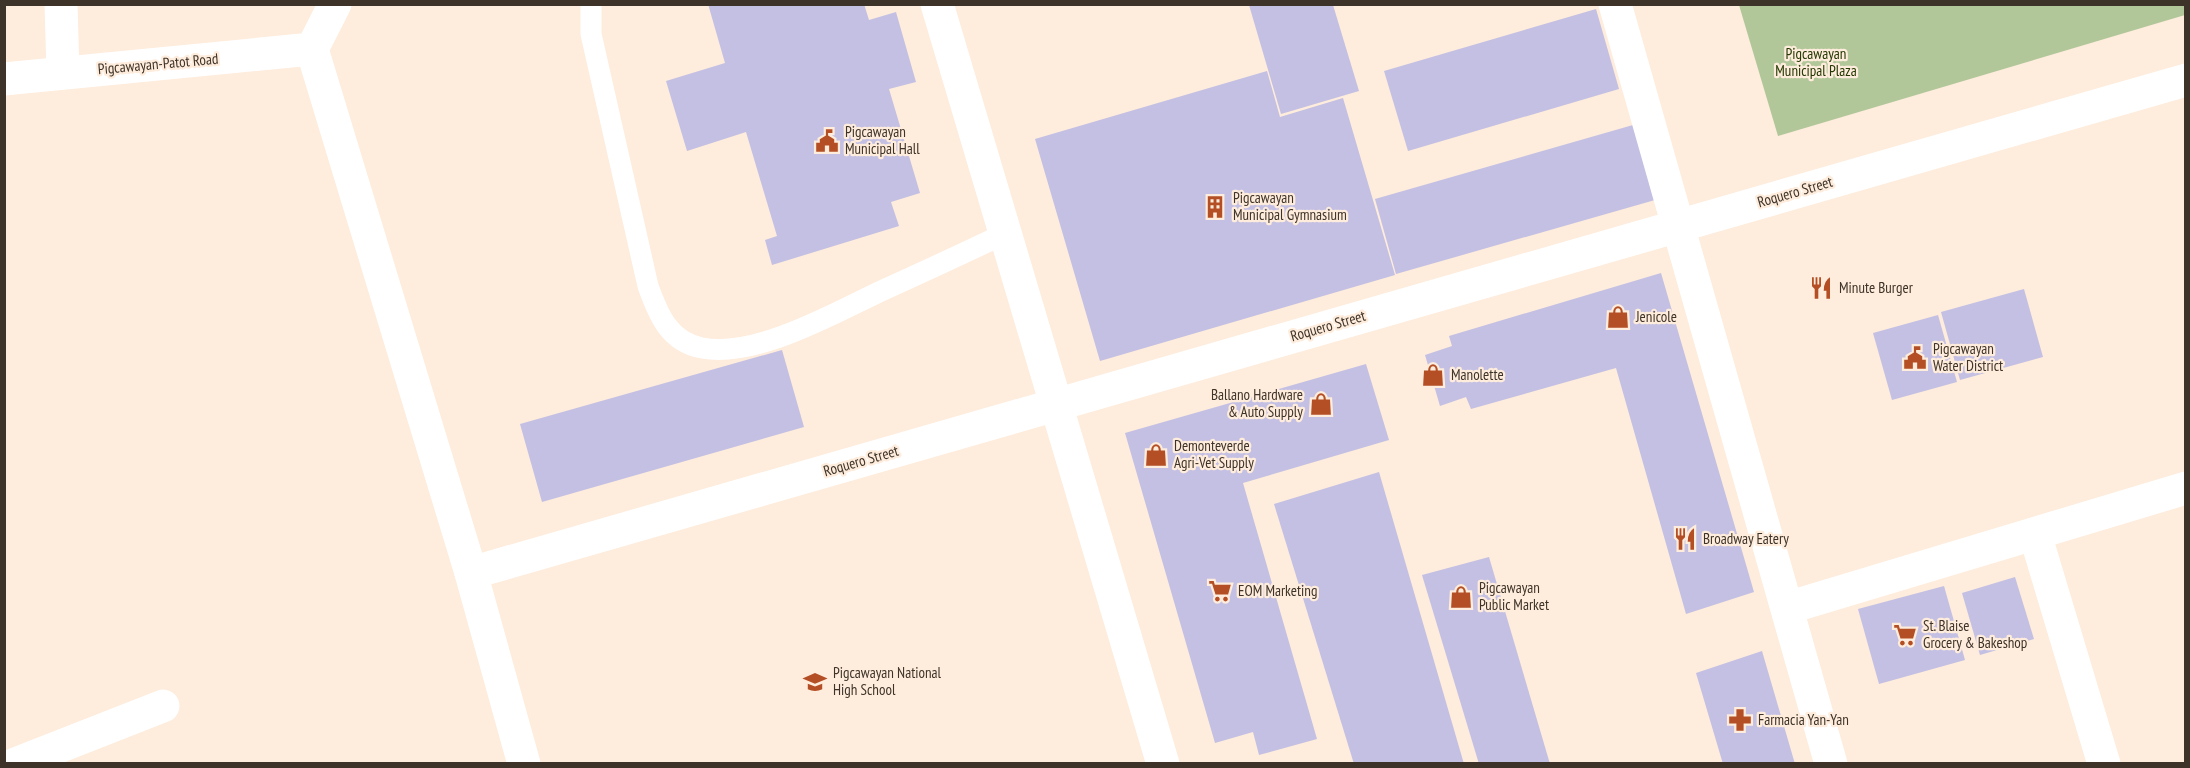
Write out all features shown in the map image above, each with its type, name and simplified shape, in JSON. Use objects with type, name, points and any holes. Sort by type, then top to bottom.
[{"type":"street","points":[[62,4],[63,73]]},
{"type":"street","points":[[335,4],[312,49],[471,573],[524,764]]},
{"type":"street","points":[[937,4],[1163,764]]},
{"type":"street","points":[[1615,4],[1831,764]]},
{"type":"street","name":"Pigcawayan-Patot Road","points":[[4,79],[312,49]]},
{"type":"street","name":"Roquero Street","points":[[471,573],[2186,80]]},
{"type":"street","points":[[1786,608],[2186,488]]},
{"type":"street","points":[[2035,534],[2104,764]]},
{"type":"street","points":[[15,764],[162,705]]},
{"type":"lane","points":[[591,4],[591,34],[648,286],[659,318],[678,338],[700,348],[730,350],[768,341],[806,327],[1004,234]]},
{"type":"green space","name":"Pigcawayan Municipal Plaza","points":[[2185,4],[2185,15],[1778,136],[1739,5]]},
{"type":"building","name":"Pigcawayan Municipal Hall","points":[[708,4],[864,4],[869,20],[896,12],[916,82],[889,89],[920,193],[891,202],[899,226],[772,265],[765,240],[777,236],[746,132],[687,151],[666,81],[725,63]]},
{"type":"building","points":[[1249,5],[1333,5],[1359,91],[1281,114]]},
{"type":"building","points":[[1596,9],[1619,89],[1408,151],[1384,71]]},
{"type":"building","name":"Pigcawayan Municipal Gymnasium","points":[[1267,71],[1280,117],[1343,98],[1395,275],[1100,361],[1035,139]]},
{"type":"building","points":[[1633,125],[1655,200],[1396,274],[1375,199]]},
{"type":"building","points":[[1661,273],[1754,592],[1686,614],[1616,368],[1471,409],[1466,397],[1440,406],[1425,355],[1452,346],[1449,336]]},
{"type":"building","points":[[2024,289],[2043,357],[1960,380],[1941,312]]},
{"type":"building","name":"Pigcawayan Water District","points":[[1938,315],[1957,382],[1892,400],[1873,333]]},
{"type":"building","points":[[782,350],[804,427],[542,502],[520,424]]},
{"type":"building","points":[[1366,364],[1389,440],[1243,483],[1317,739],[1259,755],[1253,732],[1215,743],[1125,433]]},
{"type":"building","points":[[1379,472],[1464,764],[1354,764],[1274,504]]},
{"type":"building","points":[[1489,557],[1550,764],[1479,764],[1422,575]]},
{"type":"building","points":[[2015,577],[2034,639],[1980,655],[1962,593]]},
{"type":"building","points":[[1944,586],[1965,660],[1879,684],[1858,609]]},
{"type":"building","points":[[1762,651],[1795,764],[1723,764],[1696,673]]},
{"type":"place","name":"Pigcawayan Municipal Hall","points":[[827,141]]},
{"type":"place","name":"Pigcawayan Municipal Gymnasium","points":[[1215,207]]},
{"type":"place","name":"Minute Burger","points":[[1821,288]]},
{"type":"place","name":"Jenicole","points":[[1618,317]]},
{"type":"place","name":"Pigcawayan Water District","points":[[1915,358]]},
{"type":"place","name":"Manolette","points":[[1433,375]]},
{"type":"place","name":"Ballano Hardware & Auto Supply","points":[[1321,404]]},
{"type":"place","name":"Demonteverde Agri-Vet Supply","points":[[1156,455]]},
{"type":"place","name":"Broadway Eatery","points":[[1685,539]]},
{"type":"place","name":"EOM Marketing","points":[[1220,591]]},
{"type":"place","name":"Pigcawayan Public Market","points":[[1461,597]]},
{"type":"place","name":"St. Blaise Grocery & Bakeshop","points":[[1905,635]]},
{"type":"place","name":"Pigcawayan National High School","points":[[815,682]]},
{"type":"place","name":"Farmacia Yan-Yan","points":[[1740,720]]}]
